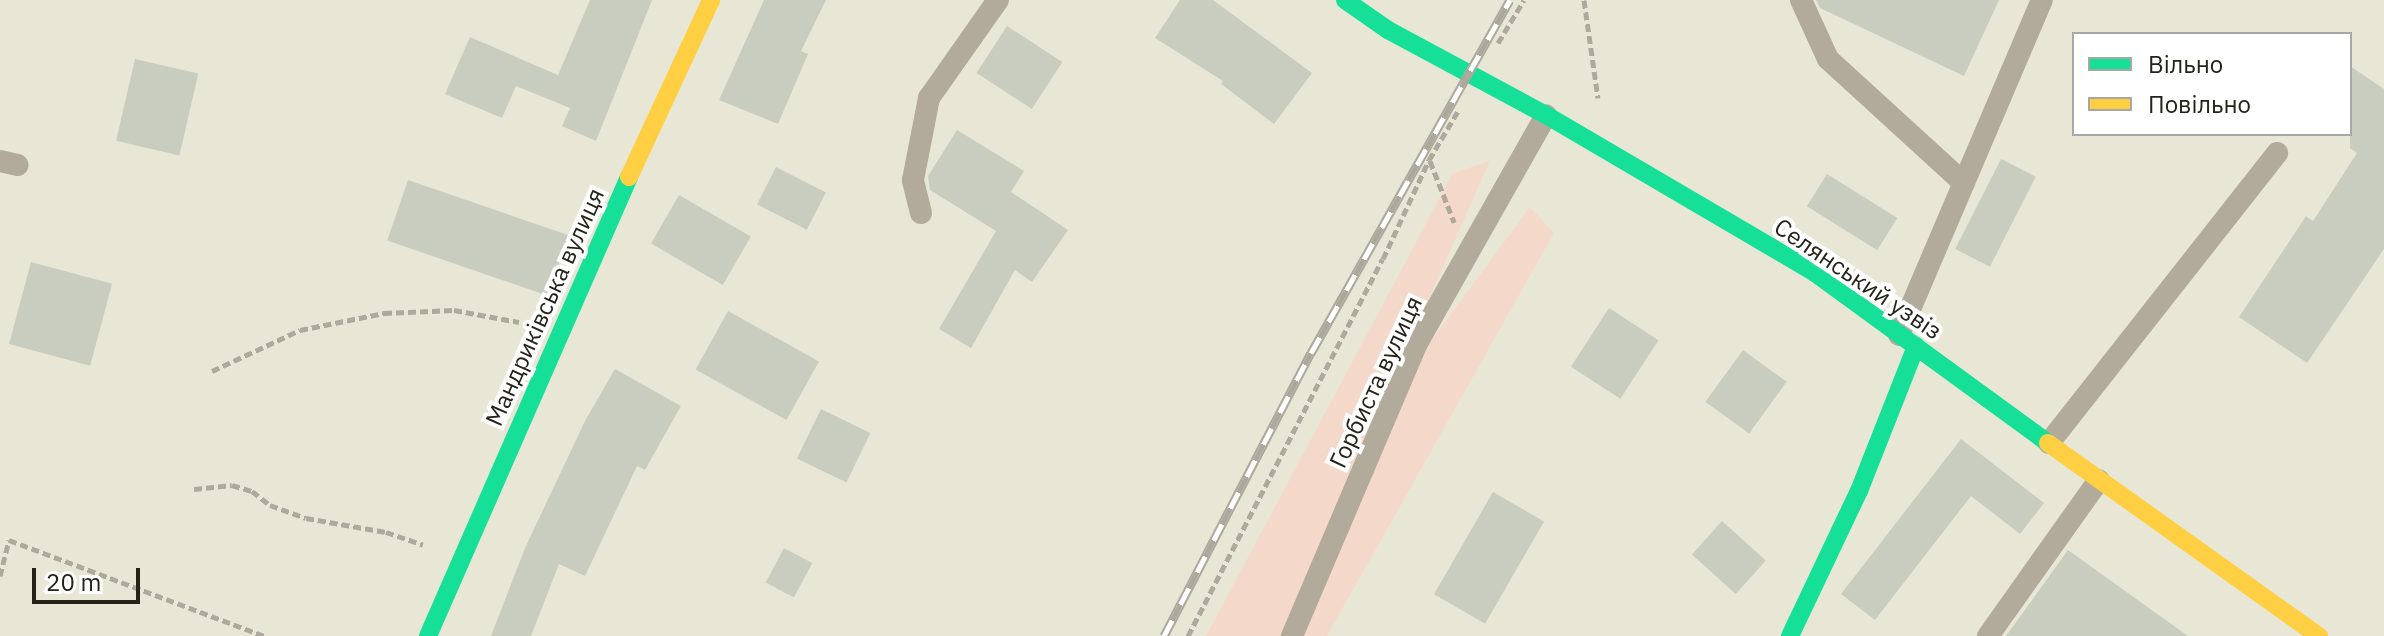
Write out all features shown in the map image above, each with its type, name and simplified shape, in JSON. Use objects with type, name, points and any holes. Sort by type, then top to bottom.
[{"type":"street","name":"Мандриківська вулиця","points":[[428,636],[558,337],[711,0]]},
{"type":"street","name":"Селянський узвіз","points":[[1345,0],[1435,57],[1546,115],[1815,273],[2319,636]]},
{"type":"street","points":[[1790,636],[1859,491],[1908,340]]},
{"type":"lane","points":[[921,213],[913,180],[929,98],[998,0]]},
{"type":"lane","points":[[1801,0],[1828,59],[1964,183]]},
{"type":"lane","points":[[1908,340],[1964,183],[2042,0]]},
{"type":"lane","name":"Горбиста вулиця","points":[[1292,636],[1416,345],[1546,115]]},
{"type":"lane","points":[[2049,443],[2277,153]]},
{"type":"lane","points":[[1988,636],[2099,480]]},
{"type":"path","points":[[1494,51],[1524,0]]},
{"type":"path","points":[[1584,0],[1599,108]]},
{"type":"path","points":[[1188,636],[1383,259],[1429,160],[1460,107]]},
{"type":"path","points":[[1429,160],[1467,255]]},
{"type":"path","points":[[212,371],[300,330],[384,313],[467,312],[509,318],[558,337]]},
{"type":"path","points":[[194,489],[232,485],[252,491],[270,505],[306,518],[386,532],[462,558]]},
{"type":"path","points":[[0,576],[9,540],[265,636]]},
{"type":"shaded area","points":[[1490,161],[1422,314],[1428,345],[1530,207],[1554,233],[1327,636],[1206,636],[1453,173]]},
{"type":"building","points":[[590,0],[652,0],[596,141],[562,126],[570,108],[516,86],[502,118],[445,94],[470,37],[558,75]]},
{"type":"building","points":[[764,0],[826,0],[801,51],[808,54],[778,124],[719,100]]},
{"type":"building","points":[[1180,0],[1213,0],[1312,73],[1274,124],[1221,84],[1223,81],[1155,38]]},
{"type":"building","points":[[1816,0],[1999,0],[1964,76],[1820,8]]},
{"type":"building","points":[[1007,26],[1062,62],[1032,109],[977,73]]},
{"type":"building","points":[[135,59],[198,74],[179,155],[116,141]]},
{"type":"building","points":[[2352,67],[2384,89],[2384,249],[2307,363],[2239,317],[2306,216],[2313,221],[2357,153],[2350,148]]},
{"type":"building","points":[[957,130],[1024,171],[1011,192],[1068,230],[1032,282],[1015,270],[971,348],[939,329],[996,231],[930,190],[928,176]]},
{"type":"building","points":[[2001,159],[2036,177],[1990,267],[1955,249]]},
{"type":"building","points":[[776,167],[826,192],[807,230],[757,204]]},
{"type":"building","points":[[1827,174],[1897,218],[1877,250],[1807,206]]},
{"type":"building","points":[[408,180],[569,235],[548,296],[387,241]]},
{"type":"building","points":[[679,195],[751,236],[723,285],[651,243]]},
{"type":"building","points":[[31,262],[112,284],[90,366],[9,344]]},
{"type":"building","points":[[1609,308],[1658,340],[1620,399],[1571,367]]},
{"type":"building","points":[[728,311],[819,361],[786,420],[696,370]]},
{"type":"building","points":[[1743,350],[1787,382],[1749,434],[1705,402]]},
{"type":"building","points":[[615,369],[681,406],[645,470],[637,466],[585,576],[559,564],[531,636],[491,636],[525,548],[585,421]]},
{"type":"building","points":[[821,409],[870,433],[846,483],[797,458]]},
{"type":"building","points":[[1961,439],[2044,503],[2020,534],[1971,496],[1875,620],[1841,594]]},
{"type":"building","points":[[1493,492],[1544,521],[1485,624],[1434,594]]},
{"type":"building","points":[[1722,521],[1766,560],[1736,594],[1692,554]]},
{"type":"building","points":[[784,548],[812,563],[794,597],[766,582]]},
{"type":"building","points":[[2068,550],[2188,636],[2006,636]]},
{"type":"railway","points":[[1164,636],[1311,353],[1510,0]]},
{"type":"traffic: fast","points":[[1345,0],[1388,30],[1546,115],[1815,273],[2048,443]]},
{"type":"traffic: fast","points":[[428,636],[629,177]]},
{"type":"traffic: fast","points":[[1790,636],[1859,491],[1916,346]]},
{"type":"traffic: slow","points":[[629,177],[711,0]]},
{"type":"traffic: slow","points":[[2048,443],[2319,636]]}]
